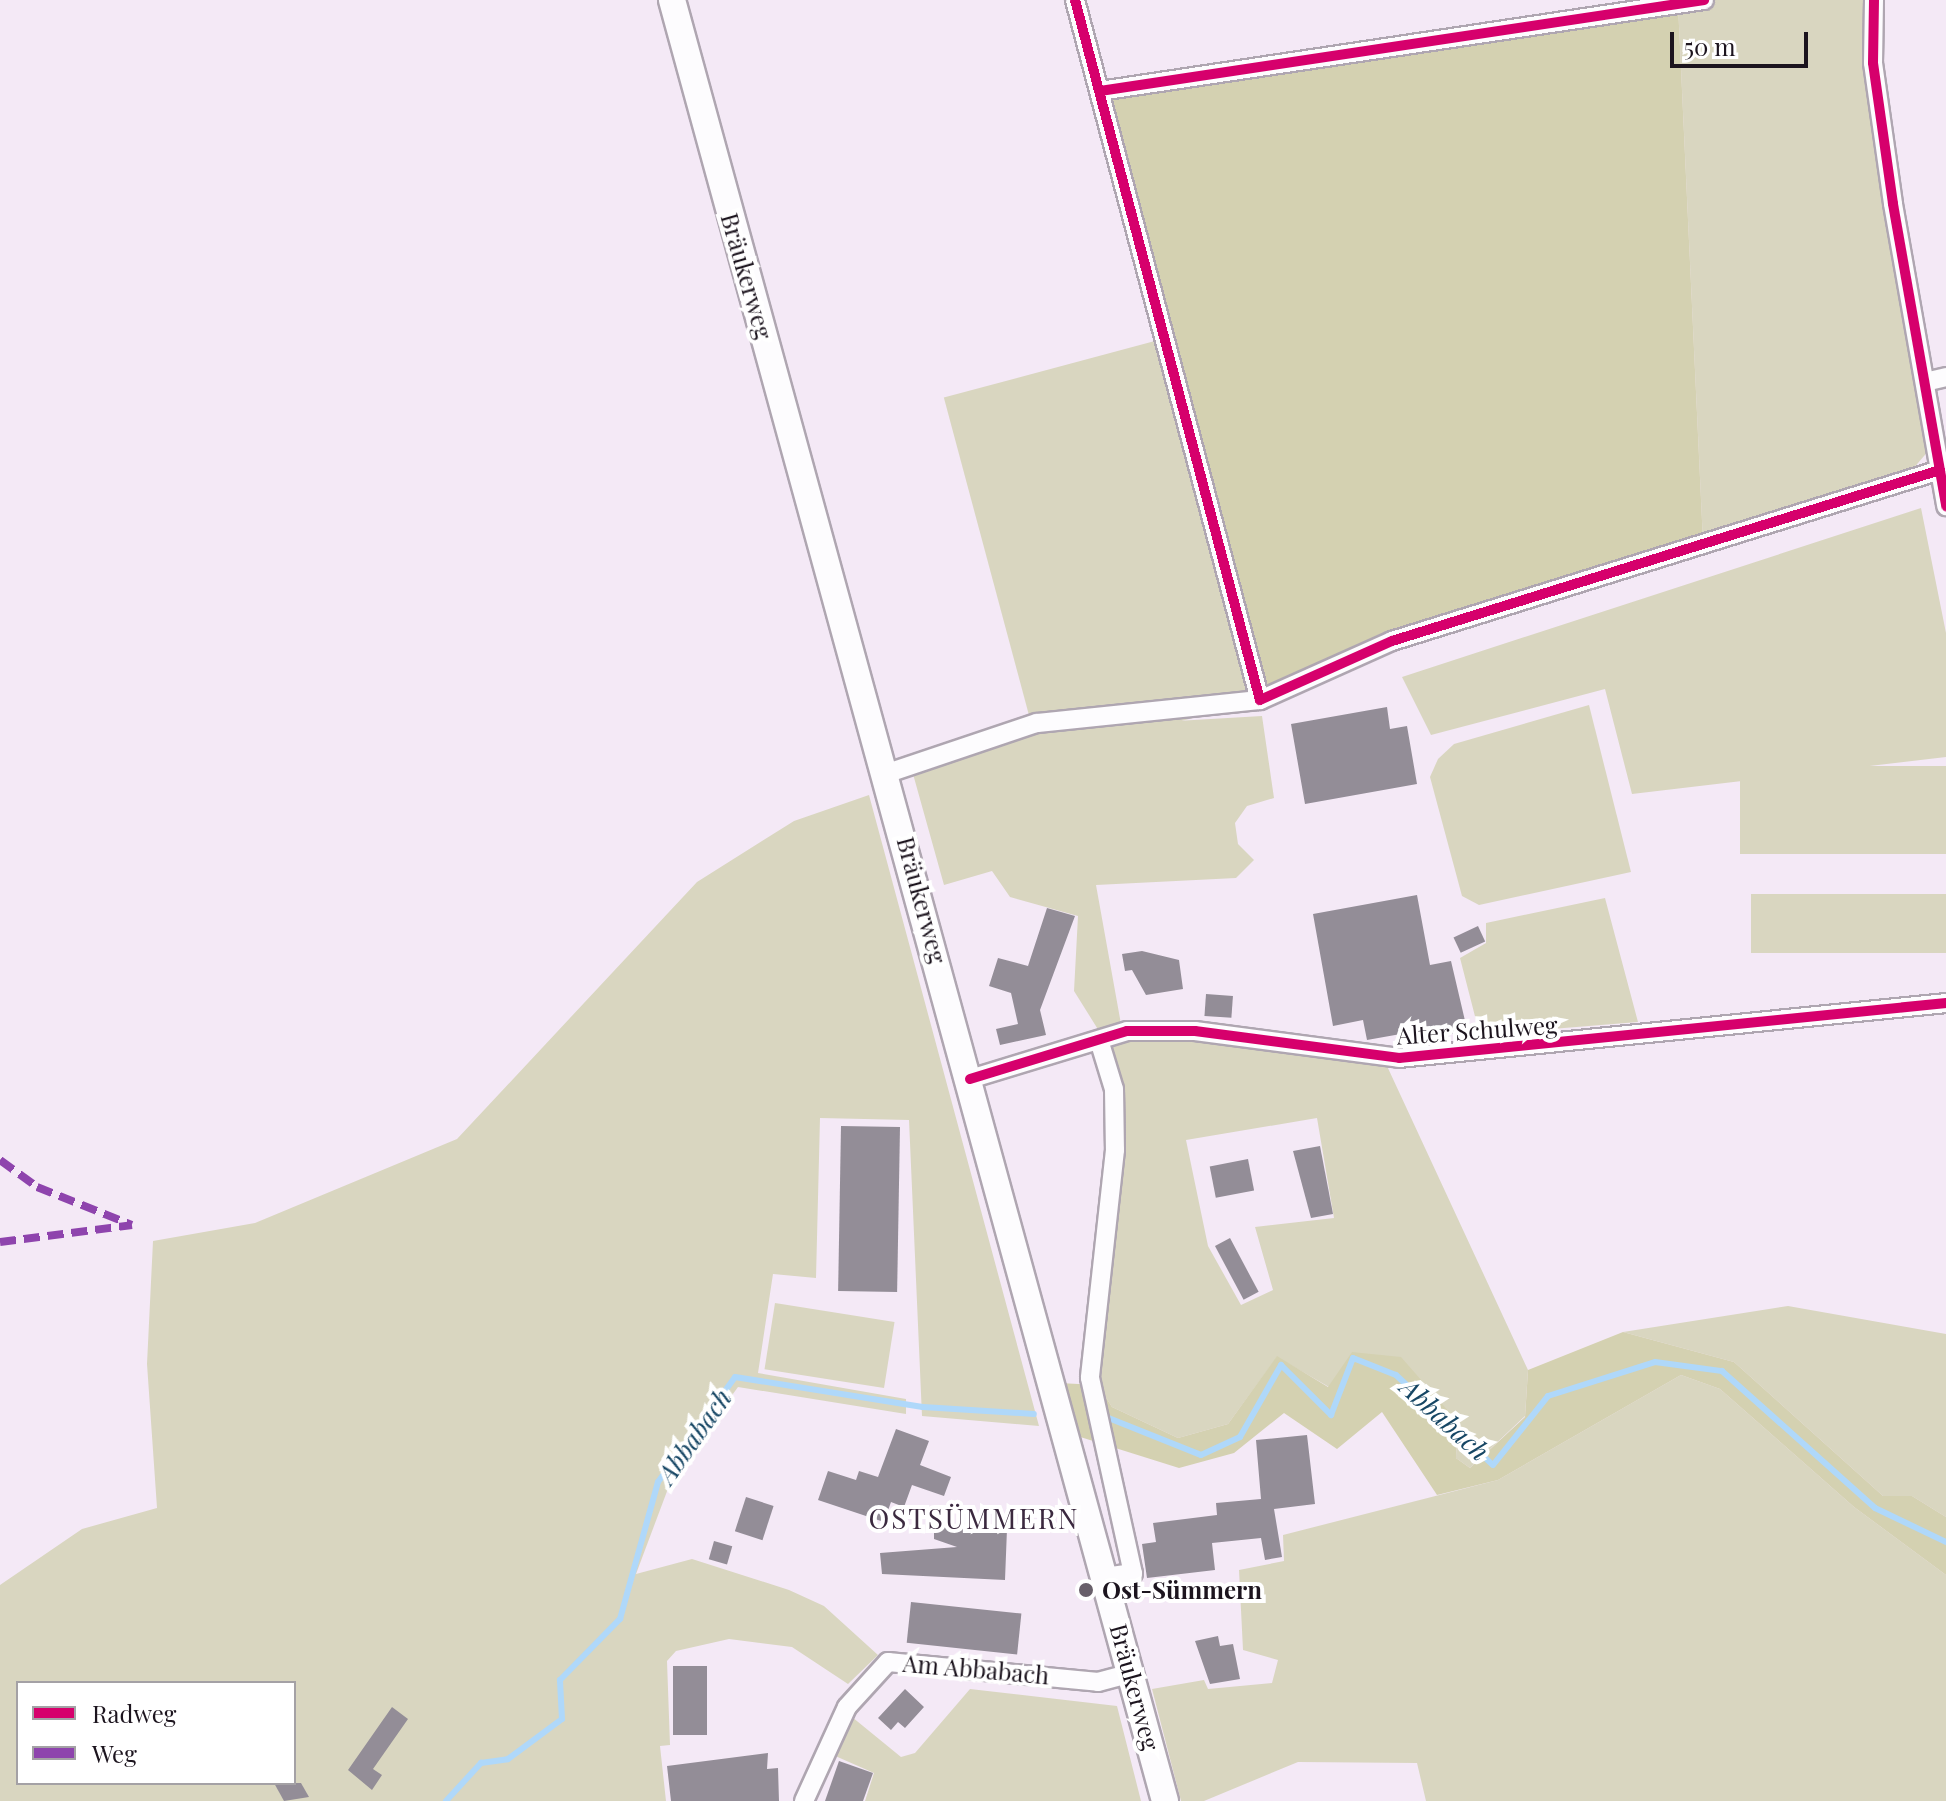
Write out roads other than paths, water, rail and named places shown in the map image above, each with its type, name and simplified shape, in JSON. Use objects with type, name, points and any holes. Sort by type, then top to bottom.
[{"type":"main road","name":"Bräukerweg","points":[[672,0],[888,773],[1165,1801]]},
{"type":"street","points":[[1075,0],[1260,700]]},
{"type":"street","points":[[1100,91],[1704,0]]},
{"type":"street","points":[[1874,0],[1873,63],[1946,506]]},
{"type":"street","points":[[1925,382],[1946,377]]},
{"type":"street","points":[[888,773],[1037,723],[1260,700],[1392,641],[1940,470]]},
{"type":"street","name":"Alter Schulweg","points":[[970,1079],[1127,1031],[1195,1031],[1399,1058],[1946,1003]]},
{"type":"street","points":[[1099,1040],[1114,1089],[1115,1150],[1090,1378],[1133,1573],[1106,1577]]},
{"type":"street","name":"Am Abbabach","points":[[804,1801],[847,1707],[888,1662],[1098,1682],[1131,1673]]},
{"type":"waterway","name":"Abbabach","points":[[1106,1417],[1201,1455],[1240,1437],[1281,1365],[1331,1415],[1353,1358],[1396,1375],[1493,1465],[1548,1396],[1655,1362],[1722,1371],[1875,1508],[1946,1542]]},
{"type":"waterway","name":"Abbabach","points":[[446,1801],[481,1763],[508,1759],[562,1719],[560,1680],[620,1619],[658,1482],[735,1377],[923,1407],[1034,1414]]},
{"type":"place","name":"Ost-Sümmern","points":[[1086,1590]]},
{"type":"district","name":"OSTSÜMMERN","points":[[974,1518]]}]
